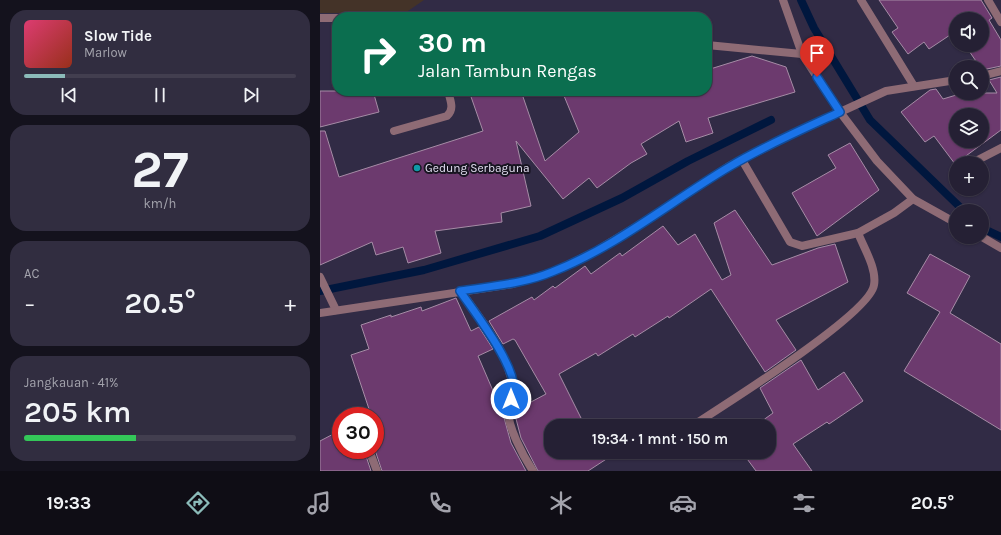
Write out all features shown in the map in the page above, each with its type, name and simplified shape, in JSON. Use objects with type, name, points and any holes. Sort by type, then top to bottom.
[{"type":"street","points":[[783,0],[802,54],[877,161],[913,198],[949,219]]},
{"type":"street","points":[[861,0],[914,86]]},
{"type":"street","points":[[988,0],[1001,22]]},
{"type":"street","points":[[320,18],[332,18]]},
{"type":"street","points":[[712,45],[802,54]]},
{"type":"street","points":[[989,74],[1001,71]]},
{"type":"street","points":[[320,313],[335,308],[526,281],[553,272],[596,251],[742,160],[843,111],[886,91],[949,81]]},
{"type":"street","points":[[394,131],[447,116],[451,112],[452,107],[449,96]]},
{"type":"street","points":[[986,156],[1001,148]]},
{"type":"street","points":[[742,160],[790,242],[802,246],[858,233],[894,213],[913,198]]},
{"type":"street","points":[[703,419],[796,357],[855,311],[869,296],[874,287],[874,276],[858,233]]},
{"type":"street","points":[[989,241],[1001,248]]},
{"type":"street","points":[[320,277],[335,308]]},
{"type":"street","points":[[460,291],[499,348],[509,370],[514,390],[508,408],[511,427],[533,471]]},
{"type":"street","points":[[372,459],[377,471]]},
{"type":"shaded area","points":[[320,0],[424,0],[406,12],[320,13]]},
{"type":"building","points":[[879,0],[981,0],[988,12],[949,12],[949,36],[929,49],[924,42],[908,54],[892,32],[898,28]]},
{"type":"building","points":[[989,13],[992,18],[989,20]]},
{"type":"building","points":[[989,20],[1001,40],[1001,66],[989,69],[989,60],[975,60],[970,52],[989,52]]},
{"type":"building","points":[[752,56],[786,67],[795,92],[708,118],[713,133],[686,142],[679,121],[641,144],[647,154],[631,163],[597,188],[589,178],[563,199],[516,141],[531,206],[501,213],[502,222],[435,231],[441,253],[408,263],[403,247],[376,255],[372,242],[320,265],[320,131],[325,131],[339,177],[483,131],[471,96],[523,96],[545,161],[579,132],[564,96],[712,96],[712,68]]},
{"type":"building","points":[[1001,77],[1001,130],[989,139],[989,108],[949,108],[949,148],[977,148],[966,156],[949,156],[934,136],[925,142],[901,112],[930,90],[936,89],[943,99],[949,97],[949,100],[989,100],[989,93],[997,93],[989,80]]},
{"type":"building","points":[[320,91],[332,91],[332,96],[374,96],[379,112],[320,127]]},
{"type":"building","points":[[850,143],[879,190],[817,236],[792,193],[836,168],[828,155]]},
{"type":"building","points":[[735,210],[772,265],[818,248],[835,244],[848,282],[776,320],[796,350],[765,372],[711,289],[669,318],[668,316],[635,337],[633,334],[598,356],[596,353],[559,374],[582,419],[544,419],[544,459],[606,459],[588,471],[538,471],[521,438],[514,411],[546,394],[515,340],[513,339],[503,344],[489,321],[532,297],[534,300],[553,286],[555,288],[585,266],[591,274],[620,253],[622,256],[663,226],[678,245],[695,234],[722,280],[731,275],[714,223]]},
{"type":"building","points":[[930,254],[970,276],[950,313],[1001,344],[1001,430],[904,371],[940,312],[907,293]]},
{"type":"building","points":[[456,298],[471,331],[479,327],[493,349],[478,356],[503,414],[511,443],[526,471],[382,471],[378,459],[384,459],[384,407],[368,407],[351,355],[369,349],[361,325],[421,307],[422,311]]},
{"type":"building","points":[[801,360],[818,390],[844,372],[863,401],[829,424],[827,422],[793,444],[812,471],[756,471],[747,459],[776,459],[776,419],[765,419],[773,413],[760,388]]},
{"type":"building","points":[[332,435],[332,459],[367,459],[371,471],[320,471],[320,441]]},
{"type":"waterway","points":[[801,0],[814,28],[870,120],[957,204]]},
{"type":"waterway","points":[[320,291],[424,270],[540,236],[622,198],[688,161],[771,120]]},
{"type":"waterway","points":[[989,231],[1001,237]]},
{"type":"place","name":"Gedung Serbaguna","points":[[417,168]]},
{"type":"route","points":[[511,399],[514,390],[509,370],[499,348],[460,291],[512,284],[553,272],[596,251],[730,166],[840,112],[817,77]]}]
